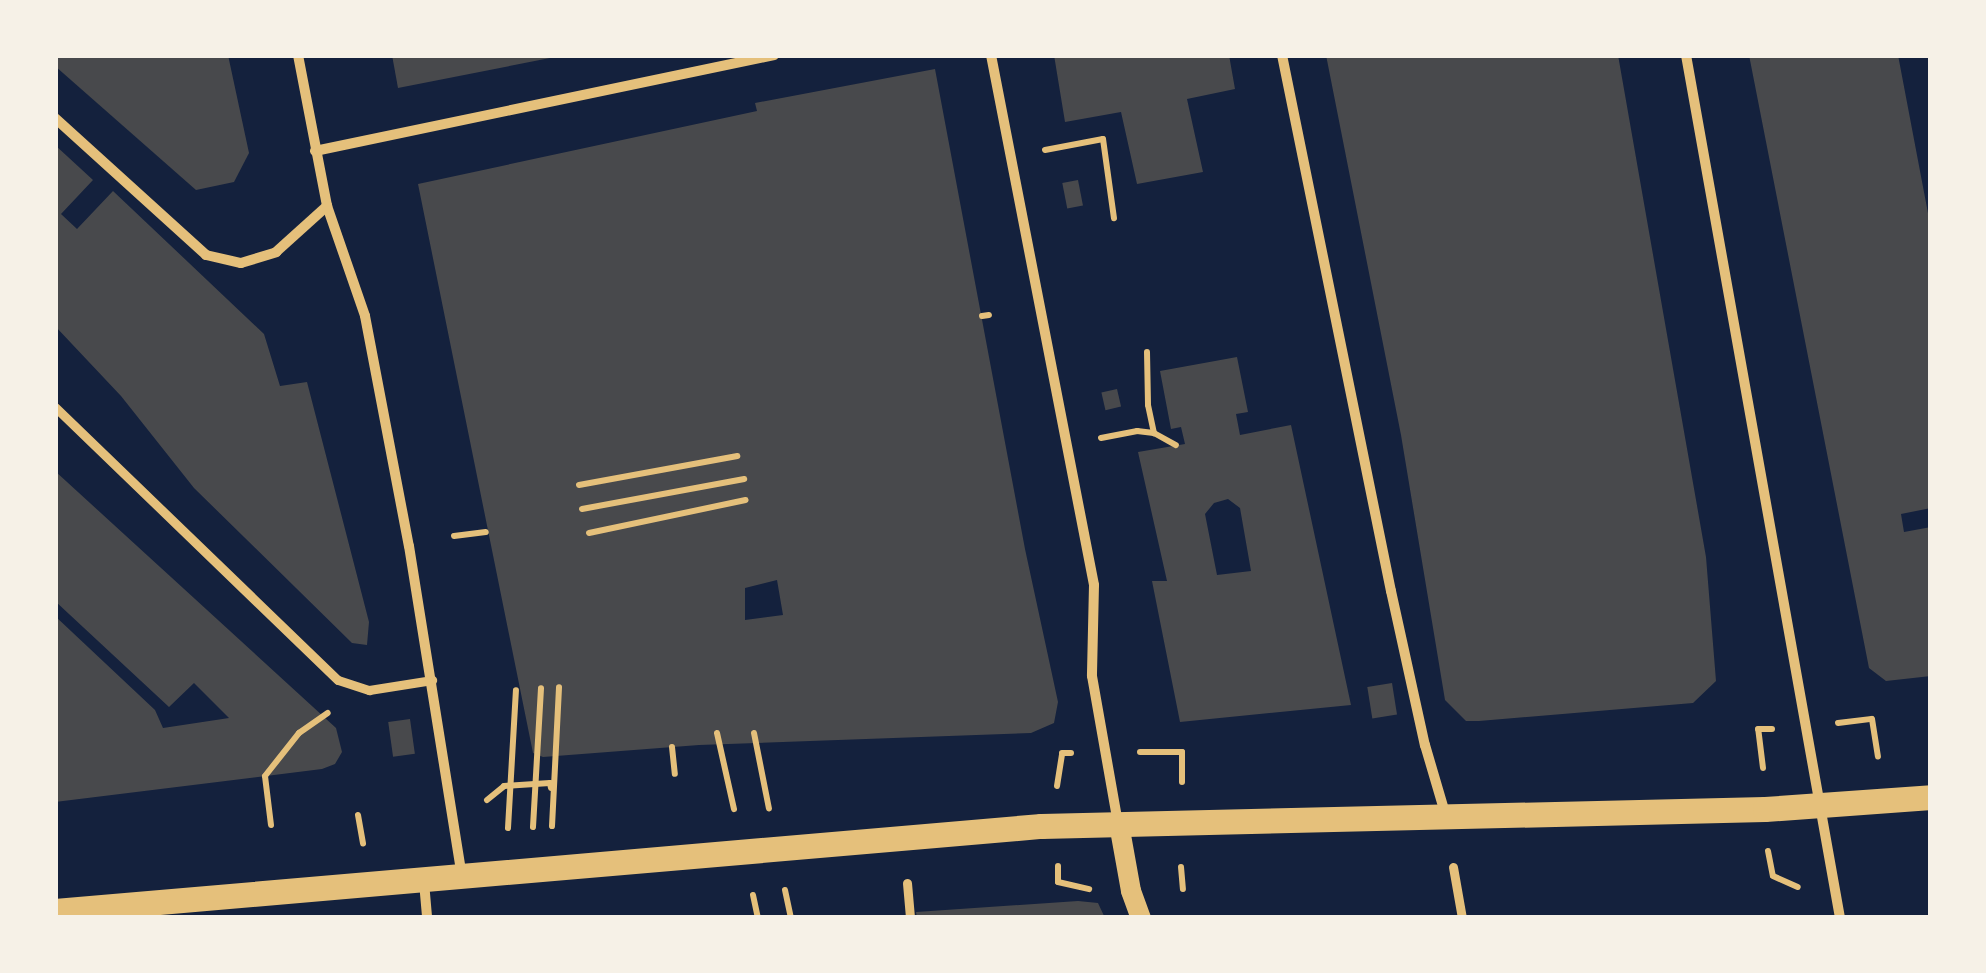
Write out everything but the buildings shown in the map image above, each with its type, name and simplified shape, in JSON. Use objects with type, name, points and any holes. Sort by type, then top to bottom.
[{"type":"main road","points":[[55,911],[424,882],[910,835],[1118,824],[1822,806],[1931,798]]},
{"type":"main road","points":[[1118,824],[1131,891],[1141,918]]},
{"type":"street","points":[[298,55],[326,206],[340,232],[365,316],[432,680],[462,878]]},
{"type":"street","points":[[315,151],[774,55]]},
{"type":"street","points":[[991,55],[1094,584],[1092,676],[1118,824]]},
{"type":"street","points":[[1282,55],[1391,591],[1425,745],[1446,814]]},
{"type":"street","points":[[1686,55],[1840,918]]},
{"type":"street","points":[[55,118],[206,255],[241,263],[276,252],[310,226],[326,206]]},
{"type":"street","points":[[55,407],[338,680],[369,690],[432,680]]},
{"type":"street","points":[[1453,867],[1462,918]]},
{"type":"street","points":[[424,882],[427,918]]},
{"type":"street","points":[[907,883],[910,918]]},
{"type":"path","points":[[1040,151],[1103,139],[1114,218]]},
{"type":"path","points":[[1147,352],[1148,405],[1154,433]]},
{"type":"path","points":[[1092,440],[1137,431],[1154,433],[1176,445]]},
{"type":"path","points":[[579,486],[737,456]]},
{"type":"path","points":[[582,509],[744,479]]},
{"type":"path","points":[[589,532],[746,500]]},
{"type":"path","points":[[454,536],[486,532]]},
{"type":"path","points":[[482,804],[504,786],[550,783],[553,838],[559,687]]},
{"type":"path","points":[[532,842],[541,688]]},
{"type":"path","points":[[508,842],[516,690]]},
{"type":"path","points":[[271,825],[266,776],[299,733],[337,706]]},
{"type":"path","points":[[1827,724],[1872,719],[1880,772]]},
{"type":"path","points":[[1758,729],[1764,779]]},
{"type":"path","points":[[672,747],[675,774]]},
{"type":"path","points":[[1136,752],[1182,752],[1182,794]]},
{"type":"path","points":[[1057,788],[1062,753]]},
{"type":"path","points":[[358,815],[364,855]]},
{"type":"path","points":[[1766,840],[1773,876],[1809,892]]},
{"type":"path","points":[[1181,856],[1183,889]]}]
